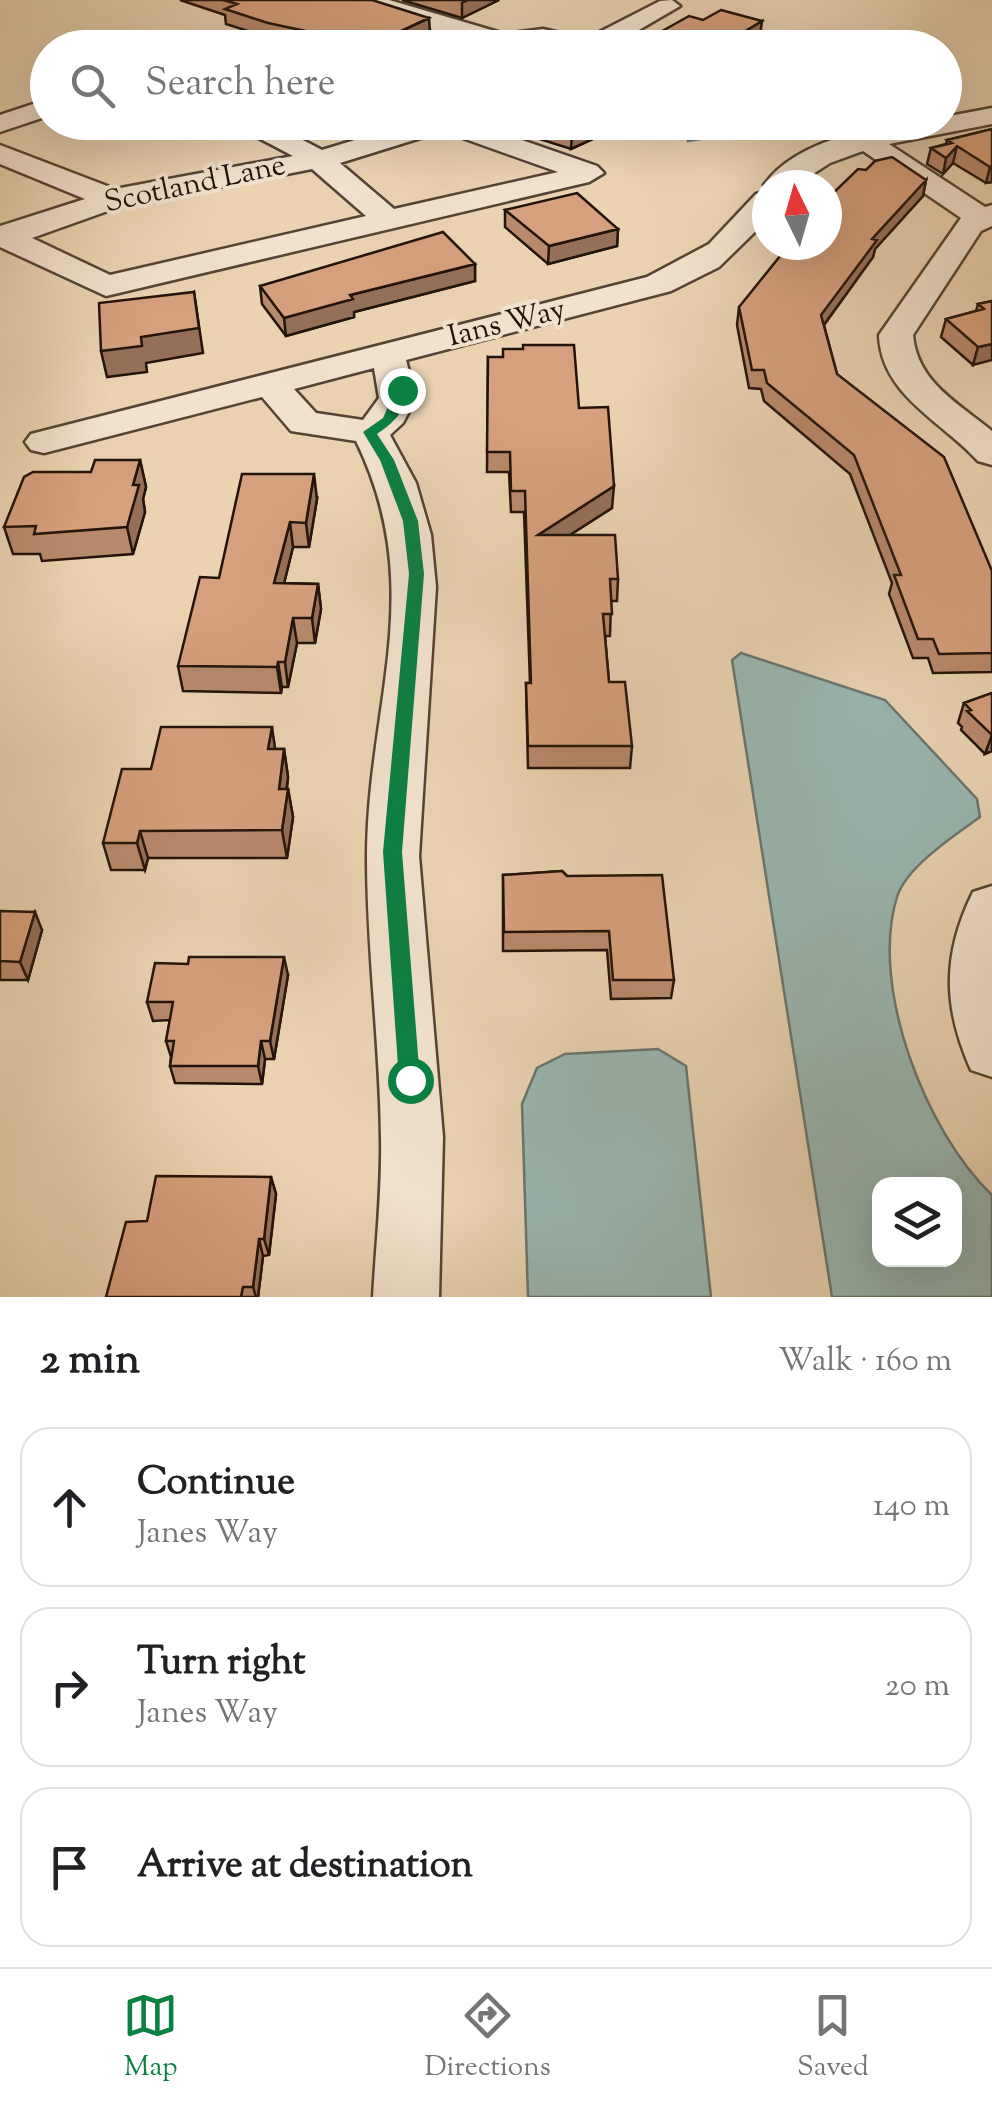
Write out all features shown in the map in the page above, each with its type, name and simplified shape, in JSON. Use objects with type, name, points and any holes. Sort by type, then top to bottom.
[{"type":"street","points":[[364,0],[456,30]]},
{"type":"street","points":[[621,30],[668,6]]},
{"type":"street","points":[[0,124],[30,113]]},
{"type":"street","points":[[962,123],[992,116]]},
{"type":"street","points":[[286,140],[322,159],[385,218]]},
{"type":"street","name":"Scotland Lane","points":[[3,236],[112,198],[322,159],[385,140]]},
{"type":"street","points":[[3,236],[106,286],[589,173],[496,140]]},
{"type":"street","points":[[794,170],[813,160],[882,140]]},
{"type":"street","points":[[868,143],[987,216],[970,226],[896,335],[894,355],[906,377],[992,452]]},
{"type":"street","points":[[0,154],[112,198]]},
{"type":"street","name":"Ians Way","points":[[44,442],[659,284],[700,268],[727,249],[752,218]]},
{"type":"street","points":[[270,384],[304,423],[370,432],[388,421],[400,404],[402,390],[386,355]]},
{"type":"street","points":[[370,432],[387,460],[410,521],[416,574],[393,852],[412,1143],[406,1297]]},
{"type":"street","points":[[992,908],[974,956],[978,1021],[992,1051]]},
{"type":"water","points":[[741,653],[885,700],[977,799],[980,817],[932,852],[902,886],[890,933],[891,973],[897,1014],[926,1097],[945,1135],[992,1195],[992,1297],[832,1297],[732,660]]},
{"type":"water","points":[[658,1049],[686,1066],[711,1297],[528,1297],[522,1104],[537,1068],[565,1054]]},
{"type":"building","points":[[223,0],[372,0],[429,18],[403,30],[301,30],[225,9],[237,4]]},
{"type":"building","points":[[721,10],[762,21],[747,30],[664,30],[689,16],[703,20]]},
{"type":"building","points":[[992,129],[992,166],[957,146],[946,158],[931,148],[952,143],[947,140],[962,140],[962,136]]},
{"type":"building","points":[[892,157],[926,180],[872,239],[877,240],[821,315],[837,374],[944,457],[992,571],[992,653],[939,654],[933,639],[918,639],[894,575],[901,575],[854,455],[767,383],[764,370],[752,370],[739,307],[777,260],[842,260],[842,184],[858,169],[866,170],[875,161]]},
{"type":"building","points":[[577,193],[618,229],[549,246],[505,210]]},
{"type":"building","points":[[443,232],[475,264],[350,295],[353,299],[284,318],[260,286]]},
{"type":"building","points":[[194,292],[199,328],[141,337],[142,346],[101,351],[99,303]]},
{"type":"building","points":[[992,301],[992,344],[978,347],[946,319],[984,309],[978,304]]},
{"type":"building","points":[[523,345],[574,345],[579,408],[608,407],[614,486],[538,535],[615,535],[618,579],[610,579],[612,614],[603,614],[609,682],[625,682],[632,746],[528,746],[526,683],[531,683],[525,491],[511,491],[510,452],[487,452],[488,357],[503,357],[503,349],[523,349]]},
{"type":"building","points":[[95,460],[140,460],[133,485],[139,485],[127,527],[34,534],[36,526],[4,527],[24,477],[33,472],[91,472]]},
{"type":"building","points":[[242,474],[314,474],[306,523],[290,522],[274,583],[318,584],[312,618],[293,618],[285,662],[278,662],[277,667],[178,666],[200,577],[219,578]]},
{"type":"building","points":[[992,693],[992,735],[967,711],[971,710],[964,703]]},
{"type":"building","points":[[161,727],[272,727],[268,749],[284,749],[279,789],[288,789],[282,830],[140,831],[137,843],[103,843],[122,769],[151,769]]},
{"type":"building","points":[[562,871],[567,876],[662,875],[674,980],[613,980],[609,931],[504,932],[503,875]]},
{"type":"building","points":[[0,911],[35,912],[20,962],[0,961]]},
{"type":"building","points":[[189,957],[284,957],[270,1041],[261,1041],[258,1066],[170,1066],[174,1041],[166,1041],[173,1002],[147,1002],[155,963],[188,964]]},
{"type":"building","points":[[156,1176],[271,1177],[264,1239],[259,1239],[253,1287],[243,1287],[241,1297],[106,1297],[126,1222],[147,1221]]},
{"type":"route","points":[[402,390],[400,404],[388,421],[370,432],[387,460],[410,521],[416,574],[393,852],[410,1080]]}]
